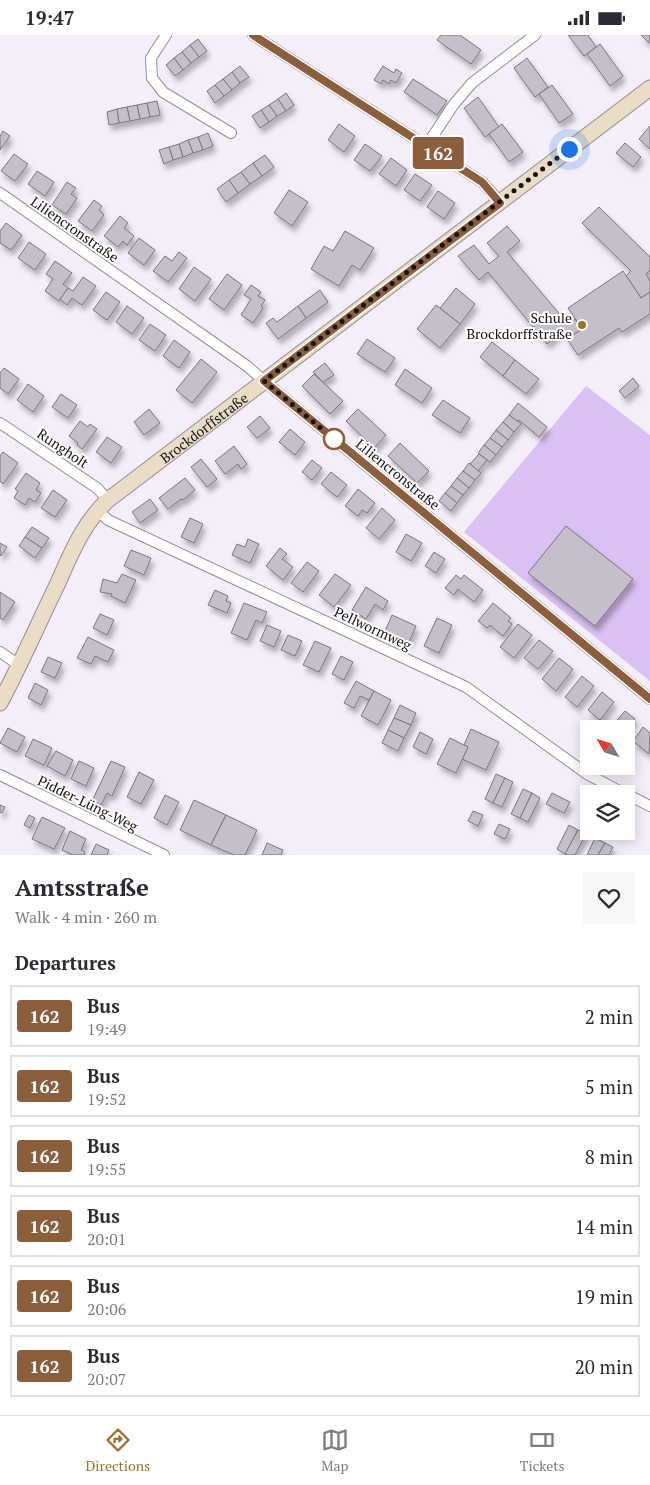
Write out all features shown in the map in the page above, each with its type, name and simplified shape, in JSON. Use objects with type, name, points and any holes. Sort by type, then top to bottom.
[{"type":"street","points":[[166,35],[151,58],[152,77],[163,92],[231,133]]},
{"type":"street","points":[[253,35],[482,182],[500,203]]},
{"type":"street","points":[[427,145],[454,104],[472,83],[535,35]]},
{"type":"street","name":"Brockdorffstraße","points":[[0,703],[89,521],[108,499],[650,88]]},
{"type":"street","name":"Liliencronstraße","points":[[0,193],[239,360],[650,699]]},
{"type":"street","name":"Rungholt","points":[[0,423],[97,488],[108,499]]},
{"type":"street","name":"Pellwormweg","points":[[97,510],[108,520],[466,687],[587,774],[608,785]]},
{"type":"street","points":[[0,652],[19,665]]},
{"type":"street","name":"Pidder-Lüng-Weg","points":[[0,775],[164,855]]},
{"type":"street","name":"Pellwormweg","points":[[635,798],[650,806]]},
{"type":"shaded area","points":[[586,386],[650,435],[650,681],[464,532]]},
{"type":"building","points":[[441,35],[460,35],[481,50],[471,64],[437,40]]},
{"type":"building","points":[[568,35],[588,35],[596,47],[584,56]]},
{"type":"building","points":[[641,35],[650,35],[649,43]]},
{"type":"building","points":[[198,39],[207,51],[199,57],[190,45]]},
{"type":"building","points":[[600,44],[623,76],[610,86],[587,54]]},
{"type":"building","points":[[190,45],[199,57],[191,63],[182,52]]},
{"type":"building","points":[[182,52],[191,63],[183,70],[174,58]]},
{"type":"building","points":[[174,58],[183,70],[175,76],[166,65]]},
{"type":"building","points":[[527,58],[548,87],[535,97],[514,68]]},
{"type":"building","points":[[240,66],[249,77],[240,83],[232,72]]},
{"type":"building","points":[[383,66],[394,73],[396,69],[402,73],[396,83],[391,80],[389,84],[383,80],[381,84],[374,80]]},
{"type":"building","points":[[232,72],[240,83],[232,90],[223,79]]},
{"type":"building","points":[[223,79],[232,90],[224,96],[215,85]]},
{"type":"building","points":[[413,79],[447,101],[437,115],[404,92]]},
{"type":"building","points":[[215,85],[224,96],[215,103],[207,91]]},
{"type":"building","points":[[552,85],[573,114],[559,123],[539,94]]},
{"type":"building","points":[[286,93],[294,105],[286,111],[278,99]]},
{"type":"building","points":[[478,97],[499,127],[485,137],[464,108]]},
{"type":"building","points":[[278,99],[286,111],[277,116],[269,105]]},
{"type":"building","points":[[157,101],[160,115],[150,117],[147,103]]},
{"type":"building","points":[[147,103],[150,117],[140,119],[137,105]]},
{"type":"building","points":[[137,105],[140,119],[130,121],[127,107]]},
{"type":"building","points":[[269,105],[277,116],[269,122],[261,110]]},
{"type":"building","points":[[127,107],[130,121],[119,123],[117,109]]},
{"type":"building","points":[[117,109],[119,123],[109,125],[107,112]]},
{"type":"building","points":[[261,110],[269,122],[260,128],[252,116]]},
{"type":"building","points":[[339,124],[355,136],[344,152],[328,140]]},
{"type":"building","points":[[502,124],[523,152],[509,162],[489,134]]},
{"type":"building","points":[[650,126],[650,149],[639,139]]},
{"type":"building","points":[[3,131],[10,136],[0,150],[0,136]]},
{"type":"building","points":[[208,133],[213,146],[203,150],[198,137]]},
{"type":"building","points":[[198,137],[203,150],[193,153],[188,140]]},
{"type":"building","points":[[188,140],[193,153],[183,157],[179,144]]},
{"type":"building","points":[[625,143],[641,157],[633,167],[616,153]]},
{"type":"building","points":[[179,144],[183,157],[173,160],[169,147]]},
{"type":"building","points":[[365,144],[382,156],[370,171],[354,160]]},
{"type":"building","points":[[169,147],[173,160],[164,164],[159,150]]},
{"type":"building","points":[[14,154],[28,164],[15,181],[1,171]]},
{"type":"building","points":[[265,155],[274,167],[262,176],[253,163]]},
{"type":"building","points":[[391,158],[407,170],[396,186],[379,174]]},
{"type":"building","points":[[253,163],[262,176],[250,184],[241,172]]},
{"type":"building","points":[[37,171],[54,182],[45,196],[28,184]]},
{"type":"building","points":[[241,172],[250,184],[238,193],[229,180]]},
{"type":"building","points":[[415,174],[432,185],[420,201],[404,190]]},
{"type":"building","points":[[229,180],[238,193],[226,202],[217,189]]},
{"type":"building","points":[[67,182],[76,188],[71,194],[77,198],[66,214],[52,205]]},
{"type":"building","points":[[289,190],[308,202],[292,226],[274,213]]},
{"type":"building","points":[[438,191],[455,203],[444,219],[427,207]]},
{"type":"building","points":[[94,200],[102,206],[99,210],[104,215],[92,231],[78,221]]},
{"type":"building","points":[[599,207],[650,257],[650,270],[646,274],[650,281],[650,292],[641,298],[626,276],[631,271],[582,223]]},
{"type":"building","points":[[120,216],[128,223],[124,228],[134,236],[127,245],[123,241],[118,247],[104,236]]},
{"type":"building","points":[[6,223],[22,235],[11,250],[0,243],[0,231]]},
{"type":"building","points":[[507,226],[520,241],[507,252],[568,324],[575,319],[582,329],[569,338],[563,330],[547,344],[488,272],[479,280],[458,256],[474,245],[489,264],[499,256],[487,243]]},
{"type":"building","points":[[345,231],[374,248],[360,270],[352,265],[339,286],[311,269],[324,246],[333,251]]},
{"type":"building","points":[[139,238],[155,250],[144,265],[128,253]]},
{"type":"building","points":[[29,242],[46,254],[35,270],[18,258]]},
{"type":"building","points":[[179,252],[187,258],[168,282],[153,271],[165,256],[172,261]]},
{"type":"building","points":[[55,261],[72,273],[63,284],[68,288],[59,301],[45,291],[53,279],[46,274]]},
{"type":"building","points":[[194,267],[211,279],[195,301],[179,289]]},
{"type":"building","points":[[623,271],[641,298],[650,292],[650,314],[622,332],[619,328],[578,355],[567,339],[582,329],[568,308]]},
{"type":"building","points":[[227,274],[242,285],[224,310],[209,299]]},
{"type":"building","points":[[83,277],[96,286],[82,305],[72,298],[67,305],[60,299],[68,288],[73,291]]},
{"type":"building","points":[[251,285],[261,292],[258,296],[265,300],[261,306],[263,308],[253,323],[241,315],[251,299],[244,295]]},
{"type":"building","points":[[456,288],[475,304],[460,324],[440,308]]},
{"type":"building","points":[[320,290],[328,302],[306,318],[298,306]]},
{"type":"building","points":[[106,292],[120,302],[107,320],[93,310]]},
{"type":"building","points":[[436,305],[460,324],[440,348],[417,329]]},
{"type":"building","points":[[127,306],[144,318],[132,334],[116,322]]},
{"type":"building","points":[[298,306],[306,318],[278,339],[266,323],[273,318],[277,322]]},
{"type":"building","points":[[150,324],[166,335],[155,351],[139,340]]},
{"type":"building","points":[[367,339],[395,358],[385,372],[357,354]]},
{"type":"building","points":[[174,340],[190,352],[179,368],[163,356]]},
{"type":"building","points":[[492,342],[515,360],[503,376],[480,357]]},
{"type":"building","points":[[201,359],[217,372],[192,403],[176,390]]},
{"type":"building","points":[[515,360],[539,379],[526,394],[503,376]]},
{"type":"building","points":[[325,363],[334,375],[323,382],[313,372]]},
{"type":"building","points":[[4,368],[19,379],[8,394],[0,388],[0,373]]},
{"type":"building","points":[[405,369],[432,388],[422,403],[395,385]]},
{"type":"building","points":[[314,374],[343,401],[330,414],[302,386]]},
{"type":"building","points":[[633,378],[639,386],[625,398],[619,391]]},
{"type":"building","points":[[28,384],[44,396],[33,412],[17,400]]},
{"type":"building","points":[[61,394],[77,405],[68,418],[52,407]]},
{"type":"building","points":[[443,400],[470,418],[460,433],[432,415]]},
{"type":"building","points":[[518,403],[547,427],[539,437],[519,420],[517,421],[509,415]]},
{"type":"building","points":[[149,409],[160,423],[144,435],[134,422]]},
{"type":"building","points":[[358,409],[386,435],[374,448],[346,421]]},
{"type":"building","points":[[509,415],[521,424],[514,432],[503,422]]},
{"type":"building","points":[[260,416],[270,428],[257,438],[247,427]]},
{"type":"building","points":[[80,421],[88,427],[90,424],[97,429],[82,449],[69,436]]},
{"type":"building","points":[[503,422],[514,432],[508,440],[496,430]]},
{"type":"building","points":[[290,429],[305,442],[295,455],[279,442]]},
{"type":"building","points":[[496,430],[508,440],[502,447],[490,438]]},
{"type":"building","points":[[107,437],[122,447],[111,463],[96,452]]},
{"type":"building","points":[[490,438],[502,447],[496,455],[484,445]]},
{"type":"building","points":[[400,443],[429,471],[417,483],[388,456]]},
{"type":"building","points":[[484,445],[496,455],[490,462],[478,453]]},
{"type":"building","points":[[234,446],[247,464],[241,469],[238,464],[225,474],[215,461]]},
{"type":"building","points":[[3,452],[18,463],[3,484],[0,481],[0,456]]},
{"type":"building","points":[[479,454],[487,460],[478,471],[470,464]]},
{"type":"building","points":[[201,459],[217,479],[207,487],[191,467]]},
{"type":"building","points":[[312,460],[322,468],[312,480],[302,472]]},
{"type":"building","points":[[469,463],[481,473],[475,480],[463,471]]},
{"type":"building","points":[[463,471],[475,480],[469,488],[457,478]]},
{"type":"building","points":[[331,472],[347,485],[337,497],[321,484]]},
{"type":"building","points":[[26,473],[40,483],[36,490],[41,493],[35,502],[29,498],[25,505],[14,498],[18,491],[15,489]]},
{"type":"building","points":[[185,478],[195,490],[168,509],[159,498]]},
{"type":"building","points":[[457,478],[469,488],[463,495],[451,486]]},
{"type":"building","points":[[451,486],[463,495],[457,503],[445,493]]},
{"type":"building","points":[[358,489],[375,503],[367,513],[362,510],[358,516],[345,506]]},
{"type":"building","points":[[53,490],[67,500],[55,517],[41,508]]},
{"type":"building","points":[[445,493],[457,503],[451,511],[439,501]]},
{"type":"building","points":[[150,499],[158,510],[140,523],[132,512]]},
{"type":"building","points":[[382,508],[395,520],[379,539],[366,528]]},
{"type":"building","points":[[190,518],[203,524],[194,543],[181,537]]},
{"type":"building","points":[[566,526],[633,579],[595,626],[528,573]]},
{"type":"building","points":[[32,527],[49,538],[42,548],[25,537]]},
{"type":"building","points":[[406,534],[422,543],[411,561],[396,552]]},
{"type":"building","points":[[25,537],[42,548],[35,558],[19,546]]},
{"type":"building","points":[[248,539],[259,544],[250,563],[232,555],[237,544],[245,547]]},
{"type":"building","points":[[0,543],[7,547],[1,556],[0,555]]},
{"type":"building","points":[[280,548],[287,554],[282,559],[293,567],[283,580],[266,566]]},
{"type":"building","points":[[131,550],[151,558],[144,575],[124,566]]},
{"type":"building","points":[[434,552],[445,559],[436,573],[425,566]]},
{"type":"building","points":[[307,562],[319,571],[303,592],[291,583]]},
{"type":"building","points":[[122,574],[136,580],[125,603],[111,596],[112,594],[100,592],[103,579],[117,583]]},
{"type":"building","points":[[335,574],[351,585],[334,607],[319,595]]},
{"type":"building","points":[[456,575],[461,579],[464,575],[483,590],[474,602],[458,589],[454,595],[445,588]]},
{"type":"building","points":[[366,587],[388,601],[383,610],[375,604],[366,619],[352,610]]},
{"type":"building","points":[[215,590],[228,596],[226,601],[231,603],[227,613],[208,605]]},
{"type":"building","points":[[0,592],[15,602],[3,620],[0,618]]},
{"type":"building","points":[[244,603],[267,612],[262,623],[256,620],[247,640],[231,633]]},
{"type":"building","points":[[493,603],[511,618],[508,621],[512,624],[503,636],[490,625],[487,628],[478,621]]},
{"type":"building","points":[[100,614],[114,620],[107,635],[93,628]]},
{"type":"building","points":[[392,615],[416,626],[409,642],[385,631]]},
{"type":"building","points":[[437,618],[452,625],[439,653],[424,646]]},
{"type":"building","points":[[518,624],[532,635],[514,658],[500,647]]},
{"type":"building","points":[[267,625],[281,631],[274,647],[260,641]]},
{"type":"building","points":[[288,635],[302,641],[295,656],[281,650]]},
{"type":"building","points":[[88,637],[114,650],[108,662],[95,656],[91,664],[77,658]]},
{"type":"building","points":[[539,640],[553,651],[538,669],[524,658]]},
{"type":"building","points":[[315,641],[331,648],[319,672],[303,665]]},
{"type":"building","points":[[341,656],[353,662],[344,680],[332,674]]},
{"type":"building","points":[[48,657],[62,663],[55,678],[41,672]]},
{"type":"building","points":[[559,658],[573,669],[556,691],[542,679]]},
{"type":"building","points":[[582,676],[594,686],[577,707],[565,697]]},
{"type":"building","points":[[356,681],[374,691],[369,700],[360,696],[354,708],[344,703]]},
{"type":"building","points":[[35,683],[48,690],[41,705],[28,698]]},
{"type":"building","points":[[374,691],[391,700],[378,725],[361,716]]},
{"type":"building","points":[[602,692],[614,702],[600,720],[588,710]]},
{"type":"building","points":[[400,705],[416,713],[411,725],[394,718]]},
{"type":"building","points":[[625,711],[635,719],[634,720],[617,720]]},
{"type":"building","points":[[394,718],[411,725],[404,738],[388,730]]},
{"type":"building","points":[[643,727],[650,733],[649,754],[635,743],[635,738]]},
{"type":"building","points":[[8,728],[25,737],[17,752],[0,743]]},
{"type":"building","points":[[471,729],[499,742],[486,770],[462,759],[468,747],[464,745]]},
{"type":"building","points":[[388,730],[404,738],[398,751],[382,743]]},
{"type":"building","points":[[420,732],[433,739],[426,754],[413,747]]},
{"type":"building","points":[[450,738],[468,747],[456,773],[437,764]]},
{"type":"building","points":[[33,739],[52,748],[44,765],[25,756]]},
{"type":"building","points":[[56,751],[73,760],[65,776],[47,766]]},
{"type":"building","points":[[79,761],[94,768],[86,786],[71,779]]},
{"type":"building","points":[[111,761],[125,767],[112,796],[107,793],[101,805],[92,801]]},
{"type":"building","points":[[139,772],[154,780],[141,804],[127,797]]},
{"type":"building","points":[[496,774],[505,778],[493,803],[485,799]]},
{"type":"building","points":[[505,778],[513,782],[502,807],[493,803]]},
{"type":"building","points":[[523,789],[532,793],[520,818],[511,814]]},
{"type":"building","points":[[532,793],[540,798],[528,822],[520,818]]},
{"type":"building","points":[[552,793],[570,802],[564,813],[546,804]]},
{"type":"building","points":[[165,795],[179,802],[167,825],[154,818]]},
{"type":"building","points":[[194,800],[226,815],[211,845],[180,830]]},
{"type":"building","points":[[0,805],[5,807],[2,813],[0,812]]},
{"type":"building","points":[[473,811],[483,815],[478,826],[468,821]]},
{"type":"building","points":[[29,815],[35,818],[30,828],[24,825]]},
{"type":"building","points":[[226,815],[257,830],[245,855],[234,855],[211,845]]},
{"type":"building","points":[[42,817],[65,828],[54,849],[32,839]]},
{"type":"building","points":[[499,824],[510,829],[505,839],[494,834]]},
{"type":"building","points":[[569,825],[578,830],[565,854],[557,849]]},
{"type":"building","points":[[578,830],[580,831],[580,840],[583,840],[575,855],[565,854]]},
{"type":"building","points":[[70,831],[86,839],[81,850],[85,852],[84,855],[73,855],[62,850]]},
{"type":"building","points":[[594,840],[605,843],[598,855],[587,855]]},
{"type":"building","points":[[267,843],[283,850],[281,855],[262,855]]},
{"type":"building","points":[[605,843],[613,847],[609,855],[598,855]]},
{"type":"building","points":[[96,844],[109,850],[107,855],[91,855]]},
{"type":"bus line","name":"162","points":[[253,35],[482,182],[500,203],[264,381],[650,699]]},
{"type":"place","name":"Schule Brockdorffstraße","points":[[582,325]]},
{"type":"route","points":[[334,439],[264,381],[569,149]]}]
